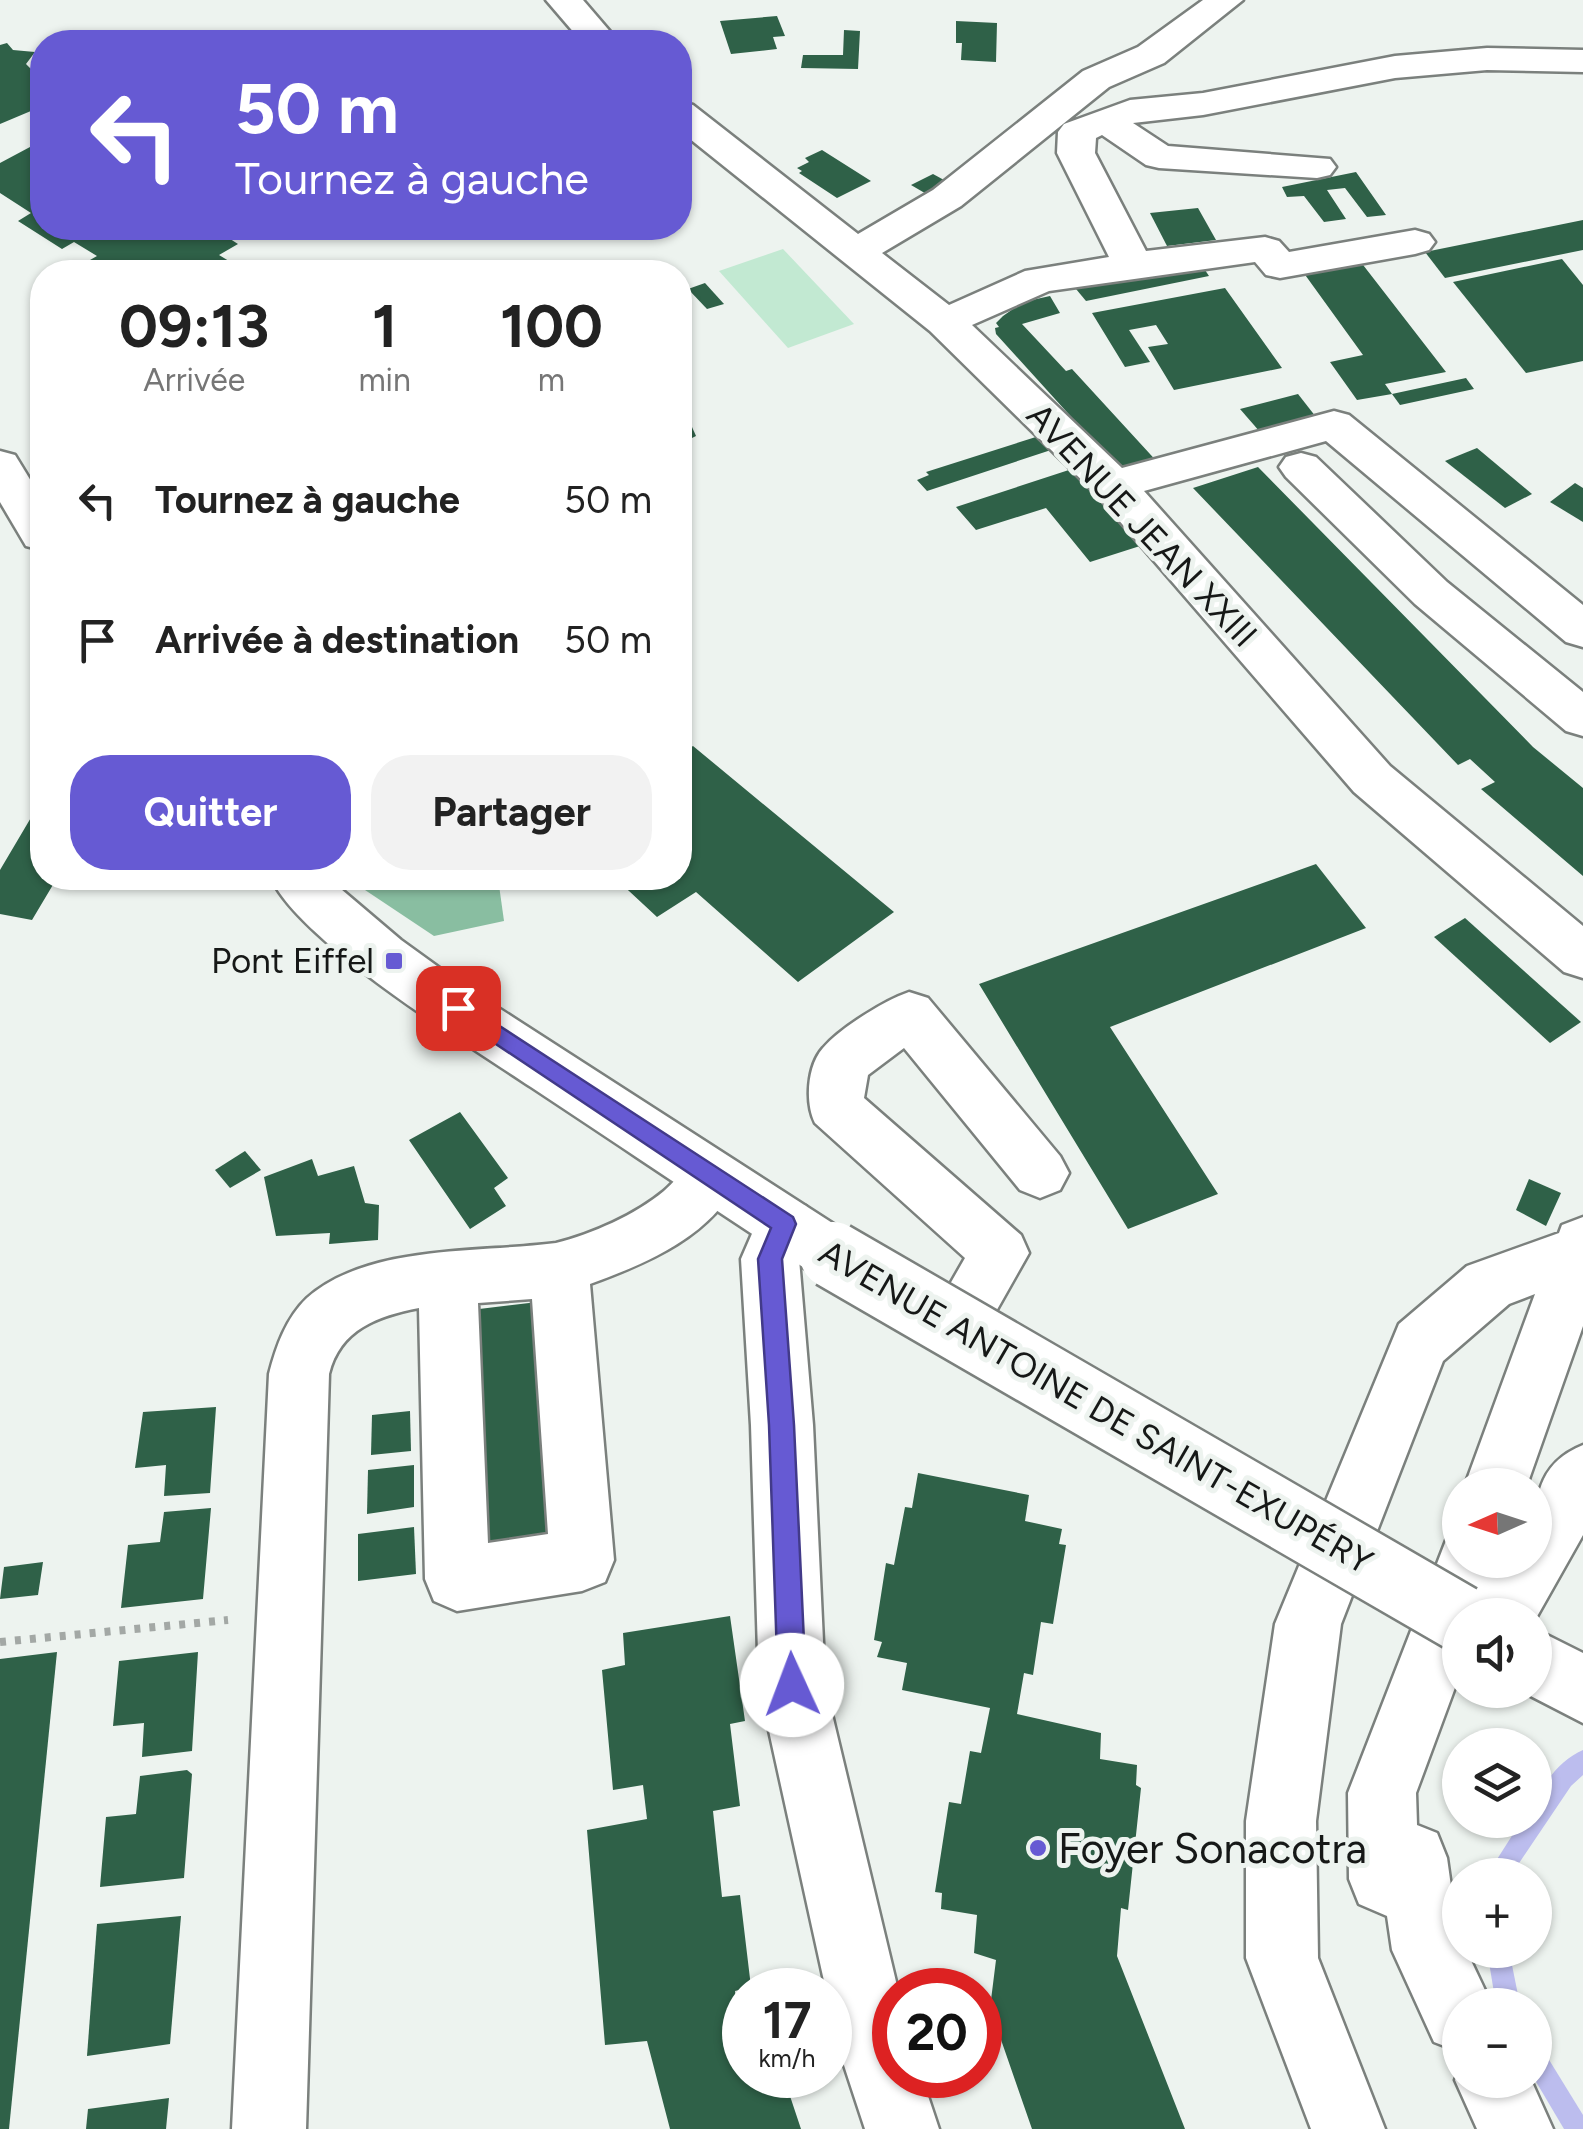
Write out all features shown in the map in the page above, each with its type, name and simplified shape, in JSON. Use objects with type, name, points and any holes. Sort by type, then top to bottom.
[{"type":"street","points":[[564,0],[590,30]]},
{"type":"street","points":[[857,252],[947,198],[1096,79],[1151,55],[1225,0]]},
{"type":"street","points":[[1134,265],[1076,152],[1077,132],[1130,110],[1203,104],[1395,68],[1487,59],[1583,62]]},
{"type":"street","points":[[1105,120],[1159,157],[1317,168]]},
{"type":"street","name":"AVENUE JEAN XXIII","points":[[692,122],[945,322],[1113,485],[1372,778],[1583,958]]},
{"type":"street","points":[[1244,213],[1265,250],[1280,266],[1415,242]]},
{"type":"street","points":[[945,322],[1039,280],[1265,250]]},
{"type":"street","points":[[1113,485],[1334,425],[1583,630]]},
{"type":"street","points":[[0,465],[30,514]]},
{"type":"street","points":[[1301,468],[1431,593],[1583,718]]},
{"type":"street","name":"AVENUE ANTOINE DE SAINT-EXUPÉRY","points":[[307,890],[394,961],[491,1031],[809,1240],[1442,1608]]},
{"type":"street","points":[[956,1326],[1000,1253],[835,1106],[842,1064],[909,1014],[1040,1173]]},
{"type":"street","points":[[269,2129],[299,1374],[308,1343],[331,1317],[360,1298],[396,1284],[558,1269],[626,1241],[681,1211],[712,1176]]},
{"type":"street","points":[[809,1240],[770,1259],[782,1425],[792,1685],[876,2050],[902,2129]]},
{"type":"street","points":[[1502,1468],[1581,1247]]},
{"type":"street","points":[[1348,2129],[1282,1958],[1281,1821],[1308,1624],[1420,1343],[1488,1285],[1581,1247]]},
{"type":"street","points":[[448,1281],[457,1579],[582,1560],[558,1269]]},
{"type":"street","points":[[1552,1529],[1583,1476]]},
{"type":"street","points":[[1416,1892],[1384,1879],[1382,1793],[1463,1578]]},
{"type":"street","points":[[1552,1672],[1583,1690]]},
{"type":"street","points":[[1446,1988],[1428,1950],[1416,1892],[1412,1801],[1449,1708]]},
{"type":"street","points":[[1501,2098],[1516,2129]]},
{"type":"path","points":[[0,1642],[104,1628],[289,1617]]},
{"type":"green space","points":[[783,249],[854,324],[788,348],[719,271]]},
{"type":"green space","points":[[365,890],[500,890],[504,921],[434,936]]},
{"type":"building","points":[[777,16],[785,36],[773,37],[777,49],[731,54],[720,21]]},
{"type":"building","points":[[956,21],[997,23],[996,62],[961,60],[962,43],[956,43]]},
{"type":"building","points":[[844,30],[860,31],[858,69],[801,68],[803,55],[843,55]]},
{"type":"building","points":[[7,43],[13,50],[30,52],[26,64],[30,68],[30,111],[0,124],[0,45]]},
{"type":"building","points":[[30,147],[30,212],[0,193],[0,163]]},
{"type":"building","points":[[822,150],[871,181],[837,198],[797,168],[809,162],[805,158]]},
{"type":"building","points":[[1356,172],[1386,215],[1367,217],[1345,188],[1327,190],[1346,219],[1324,222],[1304,196],[1287,197],[1282,187]]},
{"type":"building","points":[[933,174],[955,186],[935,199],[911,185]]},
{"type":"building","points":[[1198,208],[1216,240],[1167,246],[1150,213]]},
{"type":"building","points":[[30,214],[30,229],[18,221]]},
{"type":"building","points":[[1583,220],[1583,250],[1445,278],[1425,252]]},
{"type":"building","points":[[48,240],[232,240],[238,244],[219,255],[227,260],[90,260],[97,256],[74,242],[62,249]]},
{"type":"building","points":[[1562,259],[1583,285],[1583,361],[1526,373],[1453,282]]},
{"type":"building","points":[[1360,261],[1446,372],[1385,384],[1392,394],[1357,400],[1330,362],[1363,355],[1303,272]]},
{"type":"building","points":[[1201,264],[1209,276],[1086,301],[1076,289]]},
{"type":"building","points":[[705,283],[724,304],[707,309],[692,293],[692,288]]},
{"type":"building","points":[[1225,288],[1282,368],[1174,390],[1148,347],[1168,344],[1156,325],[1129,330],[1150,362],[1125,367],[1092,313]]},
{"type":"building","points":[[1050,296],[1060,313],[1022,324],[1066,371],[1072,369],[1161,466],[1123,474],[996,334],[996,323],[1003,316],[1023,302]]},
{"type":"building","points":[[1466,378],[1474,389],[1400,405],[1392,394]]},
{"type":"building","points":[[1298,394],[1316,417],[1260,432],[1240,409]]},
{"type":"building","points":[[1039,436],[1051,450],[927,491],[917,480],[929,475],[926,472]]},
{"type":"building","points":[[1477,448],[1532,494],[1505,508],[1445,461]]},
{"type":"building","points":[[1258,467],[1533,747],[1583,788],[1583,876],[1481,789],[1495,782],[1470,759],[1458,765],[1193,488]]},
{"type":"building","points":[[1075,468],[1140,546],[1090,562],[1046,508],[976,530],[956,507]]},
{"type":"building","points":[[1575,483],[1583,488],[1583,522],[1550,502]]},
{"type":"building","points":[[692,747],[894,912],[798,982],[696,892],[657,917],[628,890],[692,890]]},
{"type":"building","points":[[30,819],[30,890],[50,890],[32,920],[0,914],[0,870]]},
{"type":"building","points":[[1316,864],[1366,928],[1110,1027],[1218,1194],[1128,1229],[979,984]]},
{"type":"building","points":[[1465,918],[1581,1022],[1550,1043],[1434,937]]},
{"type":"building","points":[[460,1112],[508,1178],[494,1188],[506,1206],[470,1229],[409,1140]]},
{"type":"building","points":[[245,1151],[261,1170],[230,1188],[215,1170]]},
{"type":"building","points":[[312,1159],[318,1176],[354,1166],[365,1203],[379,1205],[378,1240],[329,1244],[330,1233],[276,1236],[264,1177]]},
{"type":"building","points":[[1529,1179],[1561,1193],[1546,1226],[1516,1210]]},
{"type":"building","points":[[546,1301],[564,1545],[482,1555],[471,1310]]},
{"type":"building","points":[[216,1407],[210,1493],[164,1496],[166,1465],[135,1468],[143,1412]]},
{"type":"building","points":[[410,1411],[411,1451],[371,1455],[372,1415]]},
{"type":"building","points":[[414,1465],[414,1507],[367,1514],[368,1470]]},
{"type":"building","points":[[918,1473],[1029,1495],[1025,1521],[1062,1529],[1059,1544],[1066,1545],[1053,1624],[1041,1622],[1033,1675],[1024,1673],[1017,1714],[1101,1733],[1100,1759],[1137,1765],[1136,1785],[1141,1788],[1128,1910],[1121,1908],[1117,1956],[1185,2129],[1032,2129],[1002,2043],[1002,1968],[995,1968],[996,1960],[974,1953],[977,1915],[941,1909],[942,1893],[935,1892],[949,1802],[961,1804],[970,1751],[981,1753],[990,1708],[902,1690],[907,1663],[877,1657],[882,1642],[874,1640],[886,1563],[894,1565],[905,1507],[912,1508]]},
{"type":"building","points":[[211,1508],[203,1599],[121,1608],[128,1545],[160,1542],[164,1512]]},
{"type":"building","points":[[414,1527],[416,1574],[358,1581],[358,1534]]},
{"type":"building","points":[[43,1562],[38,1595],[0,1599],[4,1567]]},
{"type":"building","points":[[730,1616],[745,1721],[730,1724],[740,1806],[713,1811],[722,1897],[740,1895],[749,1968],[722,1968],[722,2098],[791,2098],[801,2129],[670,2129],[647,2041],[605,2045],[587,1830],[647,1819],[643,1785],[613,1790],[602,1670],[625,1665],[623,1633]]},
{"type":"building","points":[[57,1652],[9,2129],[0,2129],[0,1659]]},
{"type":"building","points":[[198,1652],[192,1751],[142,1757],[144,1723],[113,1726],[119,1661]]},
{"type":"building","points":[[187,1770],[192,1774],[184,1878],[100,1887],[106,1817],[136,1814],[140,1776]]},
{"type":"building","points":[[181,1916],[170,2044],[87,2056],[97,1924]]},
{"type":"building","points":[[169,2098],[166,2129],[86,2129],[88,2109]]},
{"type":"waterway","points":[[1509,1858],[1563,1778],[1583,1761]]},
{"type":"waterway","points":[[1501,1968],[1505,1988]]},
{"type":"waterway","points":[[1552,2086],[1578,2129]]},
{"type":"place","name":"Pont Eiffel","points":[[394,961]]},
{"type":"place","name":"Foyer Sonacotra","points":[[1038,1848]]},
{"type":"route","points":[[458,1008],[784,1224],[770,1259],[782,1425],[792,1685]]}]
